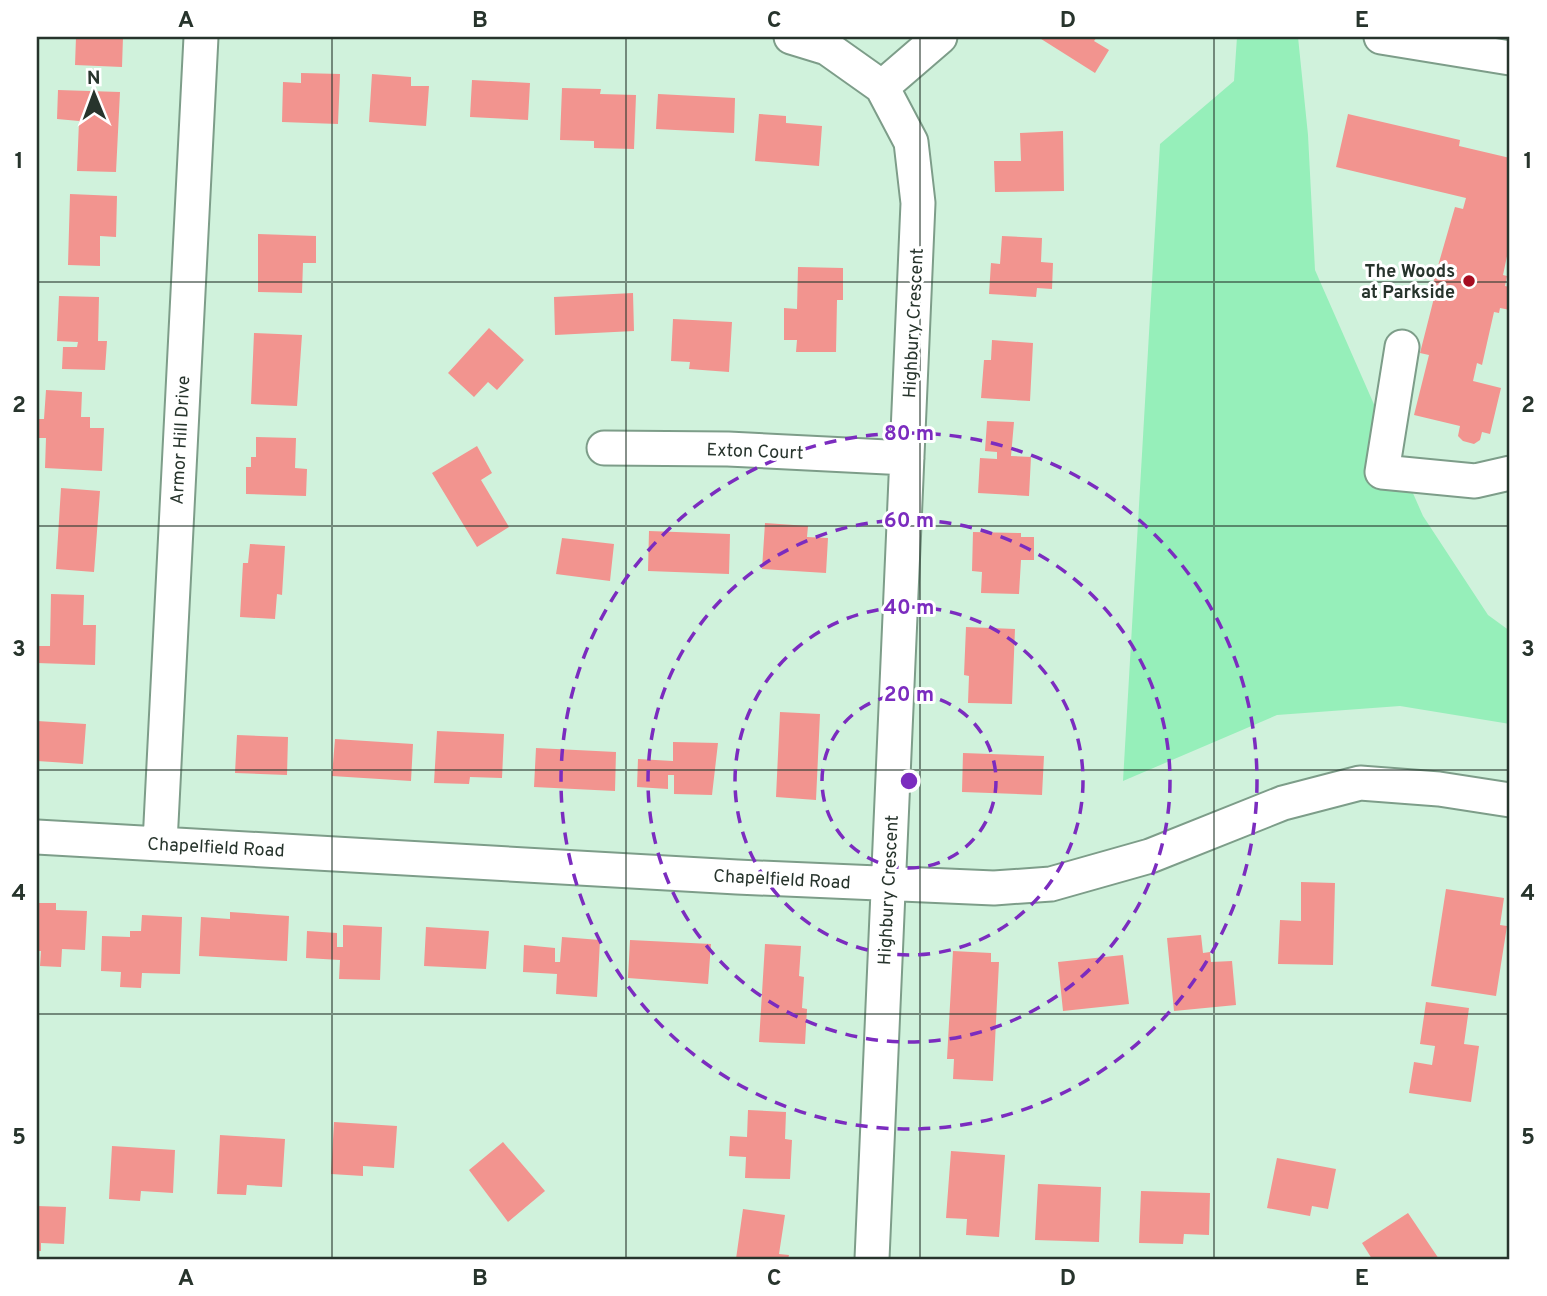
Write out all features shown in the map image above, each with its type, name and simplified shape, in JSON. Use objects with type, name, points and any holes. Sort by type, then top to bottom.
[{"type":"street","name":"Armor Hill Drive","points":[[160,843],[201,37]]},
{"type":"street","name":"Highbury Crescent","points":[[791,37],[827,48],[882,87],[911,142],[918,203],[872,1259]]},
{"type":"street","points":[[882,87],[940,37]]},
{"type":"street","points":[[1381,37],[1510,58]]},
{"type":"street","points":[[1402,347],[1382,472],[1475,481],[1510,473]]},
{"type":"street","name":"Exton Court","points":[[604,448],[728,449],[907,458]]},
{"type":"street","name":"Chapelfield Road","points":[[37,837],[994,888],[1051,884],[1150,856],[1283,803],[1360,783],[1439,789],[1510,800]]},
{"type":"green space","points":[[1237,37],[1298,37],[1308,135],[1315,270],[1423,516],[1488,615],[1510,631],[1510,724],[1400,706],[1277,715],[1123,781],[1160,144],[1234,81]]},
{"type":"building","points":[[76,37],[123,37],[122,67],[75,65]]},
{"type":"building","points":[[1038,37],[1097,37],[1094,41],[1109,50],[1095,73]]},
{"type":"building","points":[[301,73],[340,74],[338,124],[282,122],[283,82],[301,83]]},
{"type":"building","points":[[372,74],[411,77],[411,86],[429,86],[426,126],[369,122]]},
{"type":"building","points":[[472,80],[530,83],[528,120],[470,117]]},
{"type":"building","points":[[562,88],[601,89],[600,94],[636,95],[634,149],[594,148],[594,141],[560,140]]},
{"type":"building","points":[[58,90],[120,92],[116,172],[77,171],[79,121],[57,119]]},
{"type":"building","points":[[658,94],[735,98],[734,133],[656,129]]},
{"type":"building","points":[[759,114],[786,116],[786,123],[822,126],[819,166],[755,161]]},
{"type":"building","name":"The Woods at Parkside","points":[[1348,114],[1460,140],[1459,146],[1510,158],[1510,242],[1503,275],[1507,276],[1505,286],[1510,287],[1510,310],[1500,308],[1499,313],[1494,312],[1482,365],[1477,363],[1473,381],[1501,388],[1490,434],[1482,432],[1480,440],[1474,444],[1463,441],[1458,436],[1460,426],[1414,415],[1429,355],[1420,353],[1434,298],[1429,297],[1455,207],[1463,209],[1466,198],[1336,167]]},
{"type":"building","points":[[1063,131],[1064,191],[995,192],[994,161],[1021,161],[1020,133]]},
{"type":"building","points":[[70,194],[117,196],[116,237],[100,236],[100,266],[68,265]]},
{"type":"building","points":[[258,234],[316,236],[316,263],[303,263],[302,293],[258,292]]},
{"type":"building","points":[[1002,236],[1042,238],[1041,262],[1053,263],[1052,289],[1037,288],[1036,297],[989,294],[991,263],[1000,264]]},
{"type":"building","points":[[798,267],[843,268],[843,300],[837,300],[836,352],[796,352],[797,340],[784,340],[784,308],[797,309]]},
{"type":"building","points":[[633,293],[634,331],[555,335],[554,297]]},
{"type":"building","points":[[59,296],[99,297],[98,341],[107,341],[105,370],[62,369],[63,347],[77,347],[78,342],[57,341]]},
{"type":"building","points":[[673,319],[732,322],[729,372],[689,369],[690,362],[671,361]]},
{"type":"building","points":[[489,328],[524,360],[497,390],[488,382],[474,397],[448,373]]},
{"type":"building","points":[[254,333],[302,335],[297,406],[251,404]]},
{"type":"building","points":[[992,340],[1033,343],[1030,401],[981,398],[984,360],[991,360]]},
{"type":"building","points":[[46,390],[82,392],[81,417],[90,417],[90,428],[104,428],[102,471],[45,468],[46,438],[37,438],[37,419],[44,419]]},
{"type":"building","points":[[987,421],[1014,422],[1011,456],[1031,457],[1029,496],[978,493],[980,458],[997,459],[997,452],[985,451]]},
{"type":"building","points":[[256,437],[296,438],[295,468],[307,469],[306,496],[246,494],[246,467],[251,467],[251,457],[256,457]]},
{"type":"building","points":[[477,446],[492,473],[481,480],[509,527],[477,547],[432,473]]},
{"type":"building","points":[[61,488],[100,491],[94,572],[56,569]]},
{"type":"building","points":[[765,523],[808,526],[807,537],[828,538],[826,573],[762,569]]},
{"type":"building","points":[[649,531],[730,534],[729,574],[648,571]]},
{"type":"building","points":[[973,532],[1021,533],[1021,537],[1034,537],[1034,560],[1021,560],[1019,594],[981,593],[982,572],[972,571]]},
{"type":"building","points":[[562,538],[614,544],[610,581],[556,574]]},
{"type":"building","points":[[250,544],[285,546],[282,595],[277,594],[275,619],[240,617],[243,563],[248,563]]},
{"type":"building","points":[[51,594],[84,595],[83,625],[96,625],[95,665],[37,663],[37,646],[50,646]]},
{"type":"building","points":[[966,627],[1015,629],[1012,704],[968,703],[969,676],[964,675]]},
{"type":"building","points":[[780,712],[820,714],[816,800],[776,797]]},
{"type":"building","points":[[37,721],[86,724],[83,764],[37,761]]},
{"type":"building","points":[[437,731],[504,734],[502,778],[470,777],[469,784],[434,783]]},
{"type":"building","points":[[237,735],[288,737],[287,775],[235,773]]},
{"type":"building","points":[[335,739],[413,744],[411,781],[332,776]]},
{"type":"building","points":[[673,742],[718,743],[712,795],[674,794],[674,775],[668,775],[668,789],[637,787],[638,759],[673,761]]},
{"type":"building","points":[[536,748],[616,752],[615,791],[534,787]]},
{"type":"building","points":[[963,753],[1044,756],[1042,795],[962,792]]},
{"type":"building","points":[[1301,882],[1335,883],[1333,965],[1278,964],[1280,920],[1301,921]]},
{"type":"building","points":[[1446,889],[1504,898],[1500,925],[1507,926],[1496,996],[1431,986]]},
{"type":"building","points":[[37,903],[56,903],[56,910],[87,911],[85,950],[62,949],[61,967],[40,966],[41,951],[37,951]]},
{"type":"building","points":[[230,912],[289,916],[287,961],[199,956],[201,917],[230,919]]},
{"type":"building","points":[[142,915],[182,917],[180,974],[142,973],[141,988],[120,987],[121,972],[101,971],[102,936],[130,937],[130,931],[141,931]]},
{"type":"building","points":[[343,925],[382,927],[380,980],[339,979],[340,960],[306,958],[307,931],[337,933],[337,947],[343,947]]},
{"type":"building","points":[[426,927],[489,931],[486,969],[424,966]]},
{"type":"building","points":[[1201,935],[1203,953],[1210,952],[1211,962],[1232,961],[1236,1005],[1174,1011],[1167,938]]},
{"type":"building","points":[[562,937],[600,940],[597,997],[556,994],[557,974],[523,972],[524,945],[555,948],[555,962],[560,962]]},
{"type":"building","points":[[630,940],[711,944],[708,984],[628,978]]},
{"type":"building","points":[[765,944],[801,946],[799,976],[804,977],[802,1008],[807,1009],[805,1044],[759,1042]]},
{"type":"building","points":[[953,951],[991,953],[991,962],[999,962],[993,1081],[953,1079],[954,1059],[947,1059]]},
{"type":"building","points":[[1123,955],[1129,1004],[1063,1011],[1058,962]]},
{"type":"building","points":[[1426,1002],[1469,1008],[1464,1044],[1479,1046],[1471,1102],[1409,1093],[1414,1062],[1432,1065],[1435,1046],[1420,1044]]},
{"type":"building","points":[[748,1110],[786,1112],[785,1139],[792,1140],[790,1179],[745,1178],[746,1157],[729,1156],[730,1136],[747,1137]]},
{"type":"building","points":[[334,1122],[397,1126],[394,1168],[363,1166],[363,1176],[331,1174]]},
{"type":"building","points":[[220,1135],[285,1139],[282,1187],[247,1185],[246,1195],[217,1194]]},
{"type":"building","points":[[503,1142],[545,1191],[508,1222],[469,1170]]},
{"type":"building","points":[[112,1146],[175,1150],[173,1193],[141,1191],[140,1201],[109,1199]]},
{"type":"building","points":[[951,1151],[1005,1155],[999,1237],[966,1235],[967,1219],[946,1218]]},
{"type":"building","points":[[1277,1158],[1336,1169],[1328,1209],[1312,1206],[1310,1216],[1267,1208]]},
{"type":"building","points":[[1038,1184],[1101,1187],[1099,1242],[1035,1240]]},
{"type":"building","points":[[1141,1191],[1210,1193],[1209,1235],[1184,1234],[1183,1244],[1139,1243]]},
{"type":"building","points":[[37,1206],[66,1207],[64,1244],[41,1243],[41,1251],[37,1251]]},
{"type":"building","points":[[743,1209],[785,1215],[779,1254],[789,1255],[788,1259],[736,1259]]},
{"type":"building","points":[[1408,1213],[1439,1259],[1372,1259],[1362,1243]]},
{"type":"place","name":"The Woods at Parkside","points":[[1469,281]]}]
